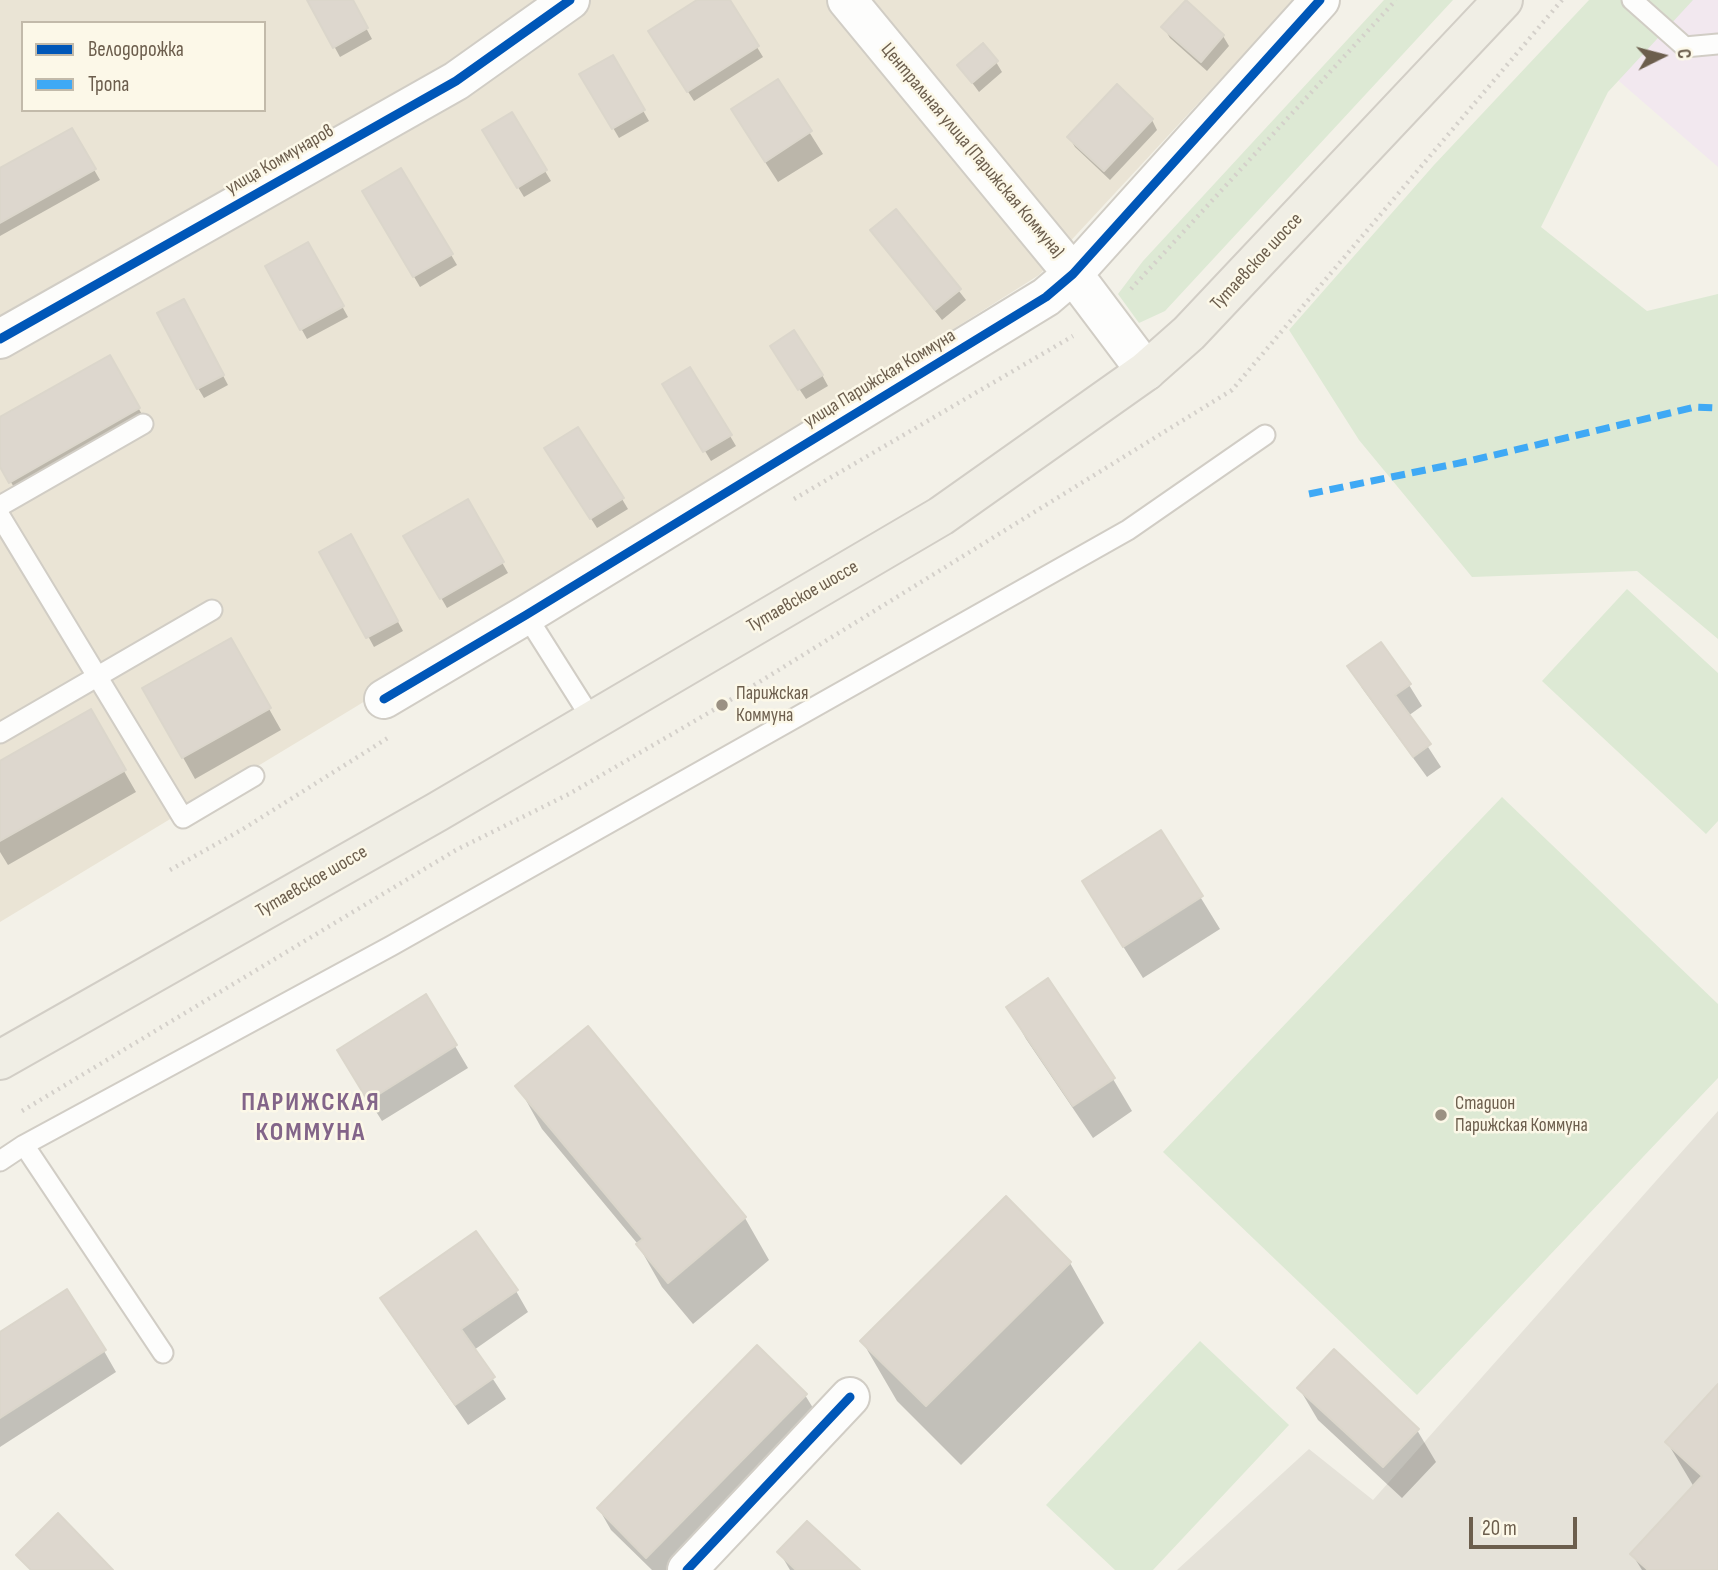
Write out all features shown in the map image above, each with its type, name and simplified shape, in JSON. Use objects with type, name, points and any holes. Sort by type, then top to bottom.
[{"type":"main road","name":"Тутаевское шоссе","points":[[0,1060],[593,721],[941,516],[1146,371],[1189,333],[1503,0]]},
{"type":"street","name":"улица Коммунаров","points":[[0,339],[456,80],[570,0]]},
{"type":"street","name":"Центральная улица (Парижская Коммуна)","points":[[847,0],[1073,274],[1146,371]]},
{"type":"street","name":"улица Парижская Коммуна","points":[[384,699],[1046,297],[1073,274],[1320,0]]},
{"type":"street","points":[[687,1570],[850,1397]]},
{"type":"lane","points":[[1632,0],[1685,47],[1718,44]]},
{"type":"lane","points":[[0,506],[143,424]]},
{"type":"lane","points":[[0,1161],[24,1145],[391,946],[1128,530],[1265,435]]},
{"type":"lane","points":[[0,516],[183,818],[254,776]]},
{"type":"lane","points":[[0,733],[212,610]]},
{"type":"lane","points":[[526,615],[593,721]]},
{"type":"lane","points":[[24,1145],[163,1353]]},
{"type":"path","points":[[1106,316],[1396,0]]},
{"type":"path","points":[[12,1117],[456,850],[569,794],[722,705]]},
{"type":"path","points":[[170,870],[243,829],[386,740]]},
{"type":"shaded area","points":[[0,0],[1294,0],[1039,275],[357,706],[0,922]]},
{"type":"shaded area","points":[[1678,0],[1718,0],[1718,167],[1612,75]]},
{"type":"shaded area","points":[[1718,1111],[1718,1570],[1177,1570],[1309,1449],[1373,1500]]},
{"type":"green space","points":[[1384,0],[1453,0],[1165,311],[1139,323],[1118,294],[1143,261]]},
{"type":"green space","points":[[1589,0],[1693,0],[1608,92],[1541,227],[1647,311],[1718,294],[1718,639],[1637,571],[1472,577],[1359,440],[1289,330],[1434,165]]},
{"type":"green space","points":[[1627,589],[1718,673],[1718,821],[1706,834],[1542,681]]},
{"type":"green space","name":"Стадион Парижская Коммуна","points":[[1502,797],[1718,1004],[1718,1078],[1417,1395],[1163,1152]]},
{"type":"green space","points":[[1200,1341],[1289,1425],[1153,1570],[1115,1570],[1046,1505]]},
{"type":"building","points":[[307,0],[353,0],[368,28],[333,48]]},
{"type":"building","points":[[697,0],[730,0],[759,46],[687,92],[648,31]]},
{"type":"building","points":[[1186,0],[1224,35],[1201,62],[1161,27]]},
{"type":"building","points":[[983,43],[998,61],[972,83],[957,65]]},
{"type":"building","points":[[613,55],[645,110],[612,129],[579,74]]},
{"type":"building","points":[[778,79],[812,131],[765,162],[731,109]]},
{"type":"building","points":[[1117,84],[1153,119],[1104,171],[1067,137]]},
{"type":"building","points":[[512,112],[547,170],[517,188],[482,130]]},
{"type":"building","points":[[72,128],[96,169],[0,223],[0,168]]},
{"type":"building","points":[[401,168],[453,254],[413,277],[362,191]]},
{"type":"building","points":[[896,209],[961,289],[935,310],[870,230]]},
{"type":"building","points":[[308,242],[344,306],[300,330],[265,266]]},
{"type":"building","points":[[184,299],[224,375],[197,389],[157,313]]},
{"type":"building","points":[[794,330],[823,375],[798,390],[770,346]]},
{"type":"building","points":[[110,355],[140,408],[9,483],[0,467],[0,417]]},
{"type":"building","points":[[690,367],[732,435],[703,452],[662,384]]},
{"type":"building","points":[[578,427],[624,498],[590,519],[544,448]]},
{"type":"building","points":[[468,499],[504,562],[440,599],[403,536]]},
{"type":"building","points":[[351,534],[398,621],[366,638],[319,552]]},
{"type":"building","points":[[231,638],[271,708],[182,758],[142,688]]},
{"type":"building","points":[[1381,642],[1411,684],[1395,695],[1431,744],[1413,757],[1347,666]]},
{"type":"building","points":[[91,709],[126,770],[0,841],[0,761]]},
{"type":"building","points":[[1161,830],[1203,896],[1123,947],[1082,881]]},
{"type":"building","points":[[1048,978],[1115,1078],[1073,1106],[1006,1007]]},
{"type":"building","points":[[426,994],[457,1045],[368,1101],[337,1050]]},
{"type":"building","points":[[588,1026],[746,1217],[668,1283],[636,1244],[643,1239],[515,1086]]},
{"type":"building","points":[[1006,1196],[1071,1262],[926,1406],[860,1341]]},
{"type":"building","points":[[476,1231],[518,1290],[461,1329],[495,1377],[455,1405],[380,1298]]},
{"type":"building","points":[[67,1289],[106,1350],[0,1418],[0,1332]]},
{"type":"building","points":[[757,1345],[807,1394],[646,1558],[597,1508]]},
{"type":"building","points":[[1334,1349],[1419,1429],[1383,1467],[1297,1388]]},
{"type":"building","points":[[1718,1384],[1718,1570],[1648,1570],[1630,1554],[1702,1476],[1665,1442]]},
{"type":"building","points":[[58,1513],[113,1570],[31,1570],[16,1555]]},
{"type":"building","points":[[807,1521],[860,1570],[796,1570],[777,1552]]},
{"type":"marked path","points":[[1309,494],[1469,461],[1695,407],[1718,408]]},
{"type":"cycle path","points":[[0,339],[456,81],[570,0]]},
{"type":"cycle path","points":[[384,699],[1046,297],[1073,274],[1320,0]]},
{"type":"cycle path","points":[[687,1570],[850,1397]]},
{"type":"place","name":"Парижская Коммуна","points":[[722,705]]},
{"type":"place","name":"Стадион Парижская Коммуна","points":[[1441,1115]]},
{"type":"district","name":"ПАРИЖСКАЯ КОММУНА","points":[[311,1118]]}]
